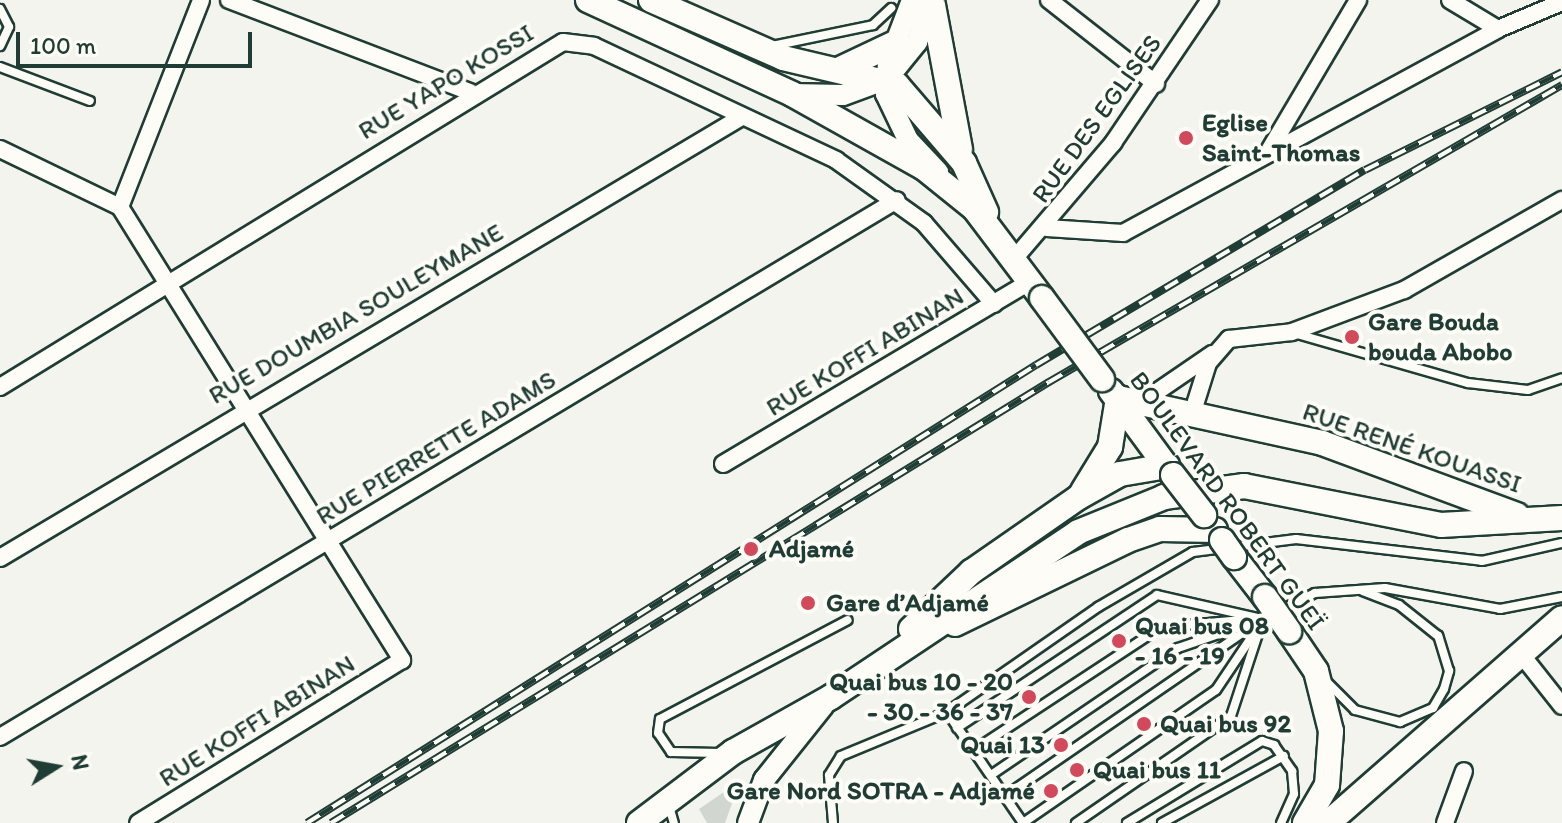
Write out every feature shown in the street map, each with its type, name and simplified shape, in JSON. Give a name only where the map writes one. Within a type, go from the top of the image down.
[{"type":"main road","name":"BOULEVARD ROBERT GUEÏ","points":[[588,0],[792,94],[948,184],[997,236],[1219,536],[1264,608],[1289,631],[1316,671],[1331,757],[1319,805],[1305,823]]},
{"type":"main road","points":[[651,0],[764,50],[827,69],[887,79]]},
{"type":"main road","points":[[928,1],[964,163]]},
{"type":"main road","points":[[827,69],[851,67],[895,43]]},
{"type":"main road","name":"BOULEVARD ROBERT GUEÏ","points":[[887,79],[924,111],[964,163],[997,236]]},
{"type":"main road","points":[[1079,497],[1110,447],[1110,389]]},
{"type":"main road","name":"RUE RENÉ KOUASSI","points":[[1110,389],[1142,402],[1193,411],[1322,443],[1492,509],[1554,520]]},
{"type":"main road","points":[[639,823],[671,812],[733,752],[831,697],[893,650],[971,572],[1079,497],[1120,474],[1170,470]]},
{"type":"main road","points":[[893,650],[1078,532],[1164,497],[1213,488],[1288,492],[1441,525],[1554,520]]},
{"type":"main road","points":[[915,638],[1003,605],[1128,540],[1160,529],[1219,536]]},
{"type":"main road","points":[[1328,823],[1562,618]]},
{"type":"street","points":[[120,207],[201,0]]},
{"type":"street","points":[[229,0],[470,92]]},
{"type":"street","points":[[1049,0],[1156,84]]},
{"type":"street","name":"RUE DES EGLISES","points":[[1014,259],[1047,228],[1156,84],[1210,0]]},
{"type":"street","points":[[1269,151],[1358,0]]},
{"type":"street","points":[[1450,0],[1498,29]]},
{"type":"street","points":[[928,1],[895,43],[887,79],[893,116],[948,184]]},
{"type":"street","points":[[887,79],[917,42],[928,1]]},
{"type":"street","points":[[1047,228],[1123,233],[1498,29],[1562,2]]},
{"type":"street","name":"RUE YAPO KOSSI","points":[[0,387],[167,286],[470,92],[549,46],[577,42],[740,118],[799,138],[897,200],[994,304]]},
{"type":"street","name":"BOULEVARD ROBERT GUEÏ","points":[[792,94],[843,95],[887,79]]},
{"type":"street","name":"RUE DOUMBIA SOULEYMANE","points":[[0,558],[242,408],[740,118]]},
{"type":"street","points":[[0,149],[120,207],[327,541]]},
{"type":"street","name":"RUE PIERRETTE ADAMS","points":[[0,737],[897,200]]},
{"type":"street","points":[[1142,402],[1216,351],[1248,334],[1292,332],[1404,290],[1562,200]]},
{"type":"street","name":"RUE KOFFI ABINAN","points":[[723,464],[994,304],[1036,289]]},
{"type":"street","points":[[1193,411],[1216,351]]},
{"type":"street","name":"RUE KOFFI ABINAN","points":[[138,823],[402,660],[327,541]]},
{"type":"street","points":[[1521,654],[1562,706]]},
{"type":"street","points":[[748,823],[783,750],[831,697]]},
{"type":"street","points":[[1445,823],[1464,771]]},
{"type":"lane","points":[[764,50],[791,37],[873,25],[891,8]]},
{"type":"lane","points":[[0,9],[9,27],[0,46]]},
{"type":"lane","points":[[0,67],[90,101]]},
{"type":"lane","points":[[1292,332],[1468,383],[1528,390],[1562,378]]},
{"type":"lane","points":[[833,823],[829,775],[841,756],[947,712],[1120,593],[1214,546],[1296,539],[1449,561],[1562,543]]},
{"type":"lane","points":[[1316,671],[1355,710],[1388,721],[1424,713],[1444,689],[1449,671],[1438,636],[1399,605],[1343,586]]},
{"type":"lane","points":[[974,750],[1161,627],[1264,608],[1343,586],[1500,609],[1562,597]]},
{"type":"lane","points":[[957,728],[1157,595],[1264,608]]},
{"type":"lane","points":[[991,775],[1184,645],[1264,608]]},
{"type":"lane","points":[[1005,796],[1264,608]]},
{"type":"lane","points":[[947,712],[1023,823],[1216,690],[1264,608]]},
{"type":"lane","points":[[1076,823],[1231,716],[1264,608]]},
{"type":"lane","points":[[733,752],[671,752],[658,733],[660,719],[848,620]]},
{"type":"lane","points":[[1127,823],[1251,744],[1274,745],[1284,756],[1294,794],[1281,823]]},
{"type":"lane","points":[[1162,823],[1284,756]]},
{"type":"shaded area","points":[[740,781],[725,823],[707,823],[699,809]]},
{"type":"railway","points":[[307,823],[1036,365],[1365,170],[1562,72]]},
{"type":"railway","points":[[331,823],[1049,382],[1562,85]]},
{"type":"place","name":"Eglise Saint-Thomas","points":[[1186,138]]},
{"type":"place","name":"Gare Bouda bouda Abobo","points":[[1352,337]]},
{"type":"place","name":"Adjamé","points":[[751,549]]},
{"type":"place","name":"Gare d’Adjamé","points":[[808,603]]},
{"type":"place","name":"Quai bus 08 - 16 - 19","points":[[1119,641]]},
{"type":"place","name":"Quai bus 10 - 20 - 30 - 36 - 37","points":[[1029,697]]},
{"type":"place","name":"Quai bus 92","points":[[1144,724]]},
{"type":"place","name":"Quai 13","points":[[1061,745]]},
{"type":"place","name":"Quai bus 11","points":[[1077,770]]},
{"type":"place","name":"Gare Nord SOTRA - Adjamé","points":[[1051,791]]}]
